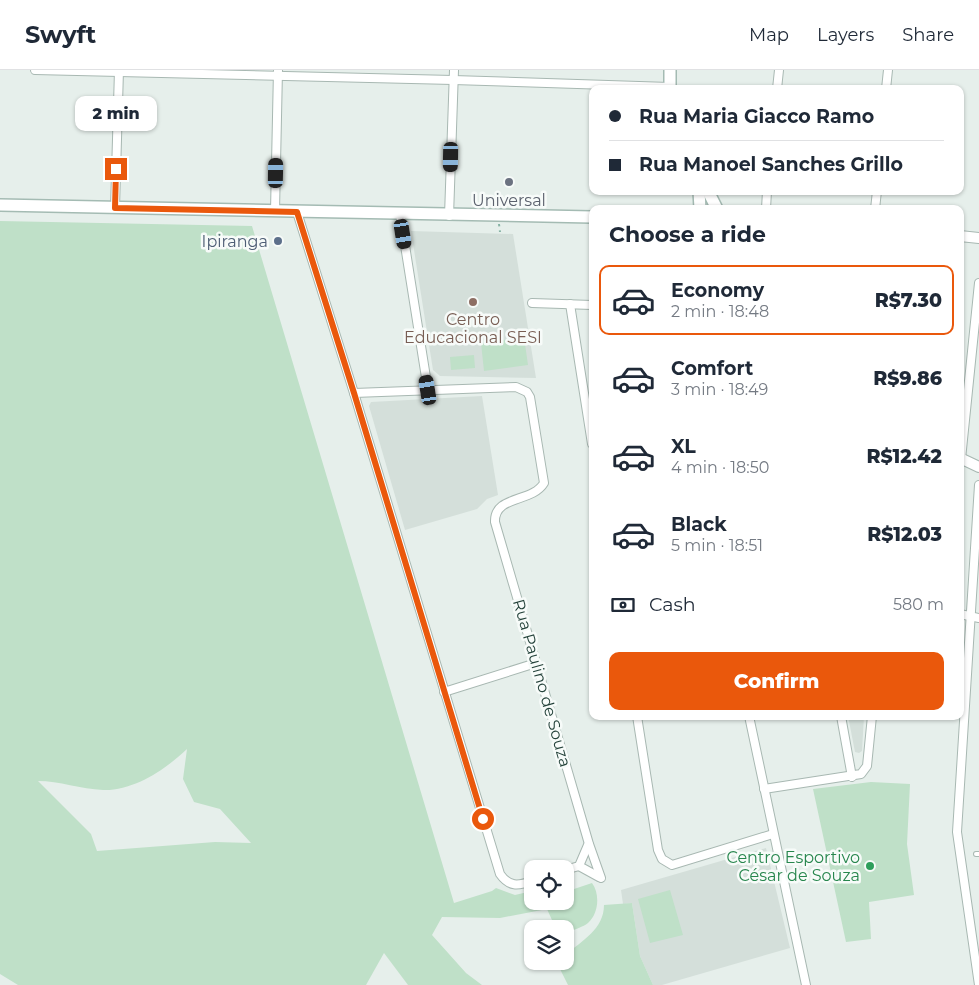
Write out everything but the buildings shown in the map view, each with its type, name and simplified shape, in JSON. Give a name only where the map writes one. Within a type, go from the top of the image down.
[{"type":"main road","points":[[670,70],[670,85]]},
{"type":"main road","points":[[0,205],[449,216],[589,217]]},
{"type":"street","points":[[35,70],[278,73],[589,85]]},
{"type":"street","points":[[449,216],[454,70]]},
{"type":"street","points":[[778,85],[779,70]]},
{"type":"street","points":[[886,85],[888,70]]},
{"type":"street","points":[[115,208],[118,71]]},
{"type":"street","points":[[275,212],[278,73]]},
{"type":"street","points":[[297,212],[500,874],[505,881],[511,884],[520,886],[524,884]]},
{"type":"street","points":[[354,393],[428,390],[400,214]]},
{"type":"street","points":[[964,236],[979,238]]},
{"type":"street","points":[[964,430],[979,283]]},
{"type":"street","points":[[532,303],[589,305]]},
{"type":"street","points":[[570,304],[589,425]]},
{"type":"street","name":"Rua Paulino de Souza","points":[[428,390],[516,387],[527,392],[530,397],[544,483],[536,493],[501,506],[496,512],[495,522],[589,844],[601,878],[580,866]]},
{"type":"street","points":[[964,460],[979,467]]},
{"type":"street","points":[[979,485],[957,846],[979,985]]},
{"type":"street","points":[[964,615],[979,618]]},
{"type":"street","points":[[444,692],[536,662]]},
{"type":"street","points":[[638,720],[658,850],[666,862],[672,865],[773,834]]},
{"type":"street","points":[[750,720],[806,985]]},
{"type":"street","points":[[842,720],[852,777]]},
{"type":"street","points":[[764,789],[852,777],[861,774],[866,766],[872,720]]},
{"type":"street","points":[[574,868],[580,866],[589,844]]},
{"type":"shaded area","name":"Centro Educacional SESI","points":[[411,231],[513,234],[536,378],[440,376],[433,370]]},
{"type":"shaded area","points":[[482,396],[498,495],[487,499],[477,509],[405,530],[369,406],[371,402]]},
{"type":"shaded area","points":[[849,720],[864,720],[862,751],[859,753],[855,752]]},
{"type":"shaded area","points":[[766,848],[790,948],[662,985],[653,985],[640,956],[632,903],[623,904],[621,890]]},
{"type":"green space","points":[[0,221],[252,226],[454,903],[496,888],[515,895],[524,893],[524,910],[542,910],[500,918],[442,917],[432,935],[466,973],[482,985],[408,985],[384,953],[366,985],[18,985],[0,974]],"holes":[[[187,749],[183,779],[194,802],[220,809],[251,843],[215,842],[97,851],[91,834],[38,781],[103,790],[126,787],[138,783],[159,771]]]},
{"type":"green space","points":[[524,337],[528,365],[484,371],[481,343]]},
{"type":"green space","points":[[474,355],[475,368],[451,370],[450,357]]},
{"type":"green space","name":"Centro Esportivo César de Souza","points":[[871,782],[910,784],[907,844],[914,895],[869,902],[871,939],[846,942],[813,789]]},
{"type":"green space","points":[[592,883],[595,887],[597,903],[592,919],[588,923],[574,930],[574,920],[552,920],[547,910],[574,910],[574,889]]},
{"type":"green space","points":[[670,890],[683,935],[650,943],[638,899]]},
{"type":"green space","points":[[632,903],[640,956],[653,985],[568,985],[560,970],[574,970],[574,948],[596,928],[603,913],[604,905]]},
{"type":"place","name":"Universal","points":[[509,182]]},
{"type":"place","name":"Ipiranga","points":[[278,241]]},
{"type":"place","name":"Centro Educacional SESI","points":[[473,302]]},
{"type":"place","name":"Centro Esportivo César de Souza","points":[[870,866]]},
{"type":"route","points":[[116,169],[115,208],[297,212],[483,819]]}]
